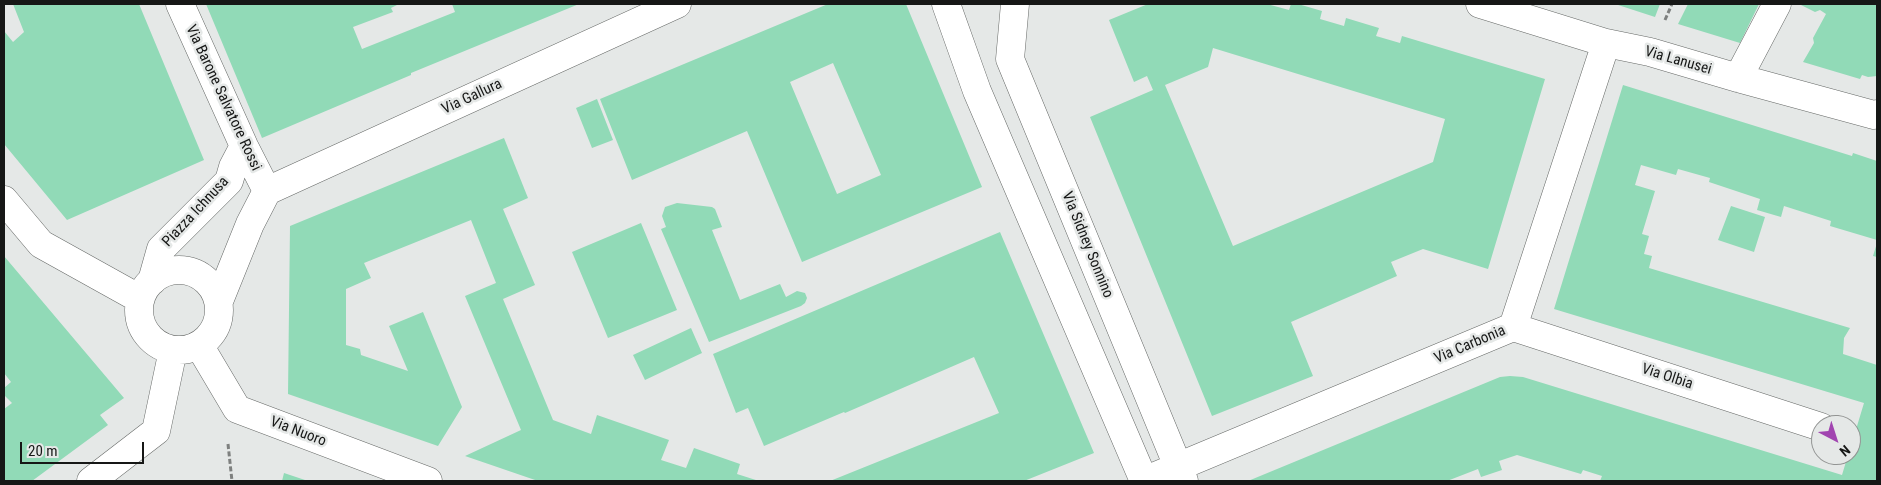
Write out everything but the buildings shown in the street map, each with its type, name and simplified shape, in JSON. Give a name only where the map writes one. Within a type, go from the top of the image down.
[{"type":"street","name":"Via Barone Salvatore Rossi","points":[[180,4],[244,146],[267,191]]},
{"type":"street","name":"Via Gallura","points":[[267,191],[677,4]]},
{"type":"street","points":[[946,4],[977,91],[1144,481]]},
{"type":"street","name":"Via Sidney Sonnino","points":[[1015,4],[1010,59],[1182,475]]},
{"type":"street","name":"Via Lanusei","points":[[1480,4],[1606,43],[1650,52],[1738,78],[1874,115],[1877,114]]},
{"type":"street","points":[[1738,78],[1777,4]]},
{"type":"street","name":"Via Carbonia","points":[[1144,481],[1182,475],[1513,327],[1606,43]]},
{"type":"street","name":"Piazza Ichnusa","points":[[186,348],[156,344],[146,334],[140,321],[139,308],[161,248],[229,181],[244,146]]},
{"type":"street","points":[[91,481],[156,431],[186,348],[210,336],[217,326],[220,312],[219,301],[250,224],[267,191]]},
{"type":"street","points":[[4,200],[41,244],[146,290]]},
{"type":"street","name":"Piazza Ichnusa","points":[[146,290],[167,272],[183,270],[194,272],[210,284],[219,301]]},
{"type":"street","name":"Via Olbia","points":[[1513,327],[1811,424]]},
{"type":"street","name":"Via Nuoro","points":[[186,348],[237,409],[428,481]]},
{"type":"path","points":[[228,443],[232,481]]}]
